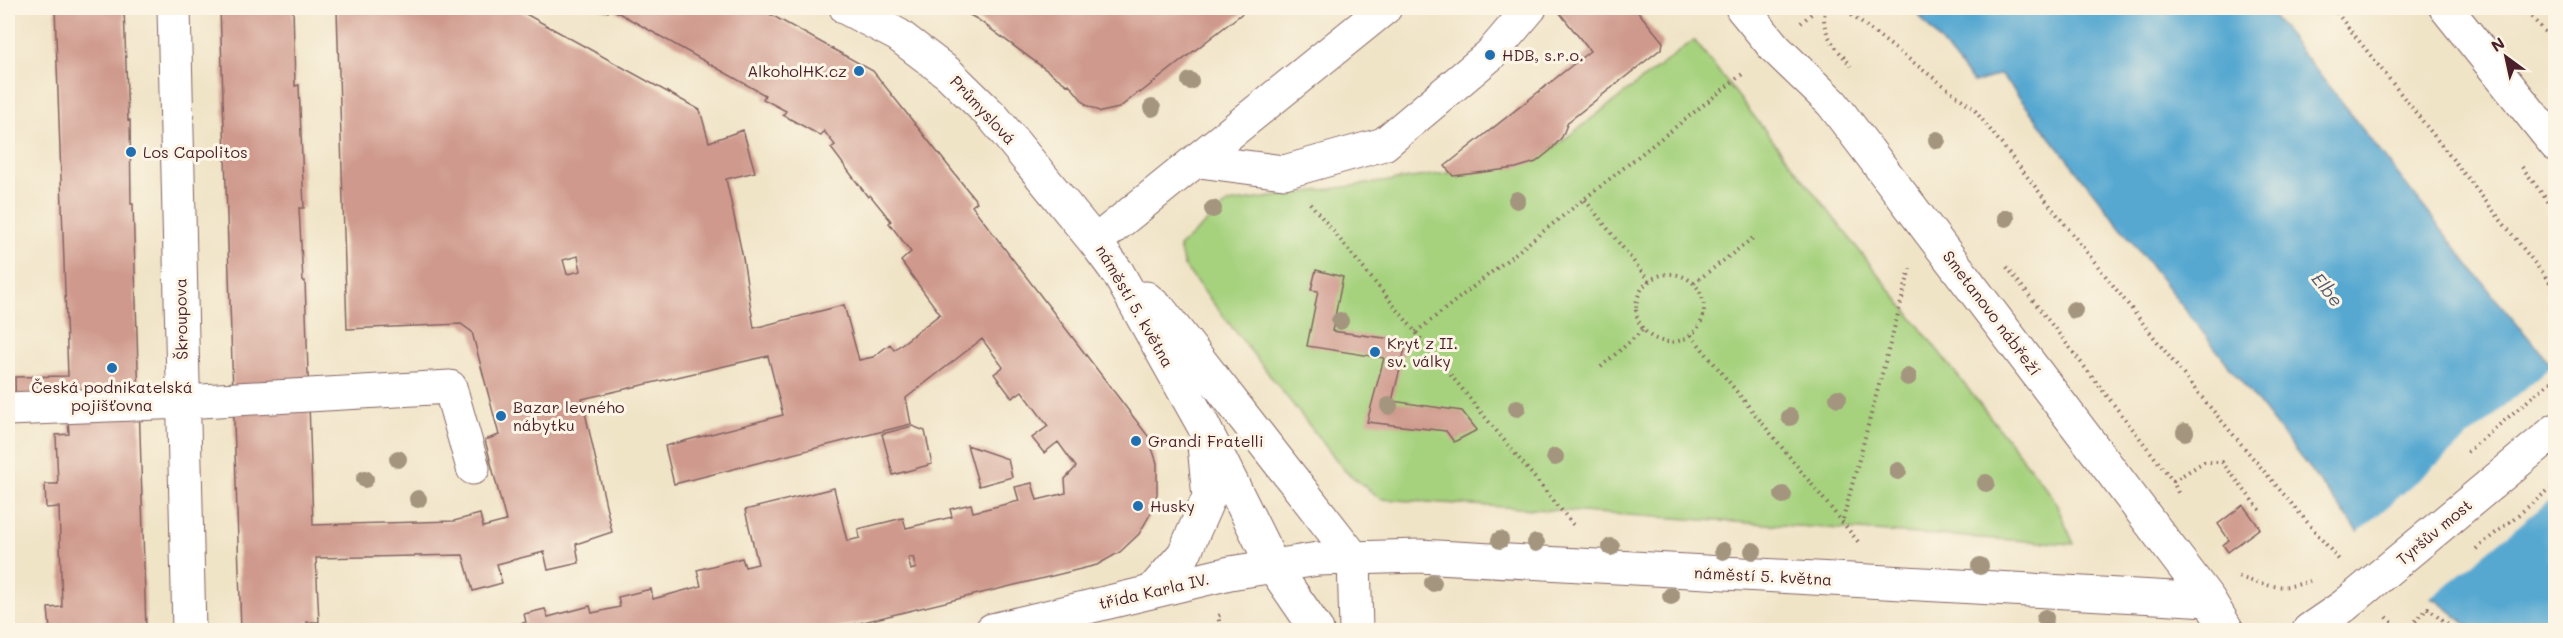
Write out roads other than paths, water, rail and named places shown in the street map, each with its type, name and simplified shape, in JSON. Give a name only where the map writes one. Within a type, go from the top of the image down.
[{"type":"street","name":"Škroupova","points":[[174,8],[189,630]]},
{"type":"street","name":"Průmyslová","points":[[846,8],[898,35],[948,73],[994,118],[1095,242]]},
{"type":"street","name":"náměstí 5. května","points":[[1317,630],[1273,566],[1203,425],[1118,273],[1095,242],[1385,8]]},
{"type":"street","points":[[1199,160],[1284,172],[1384,144],[1490,55],[1530,8]]},
{"type":"street","name":"Smetanovo nábřeží","points":[[1742,8],[1775,48],[1832,103],[2209,600],[2227,630]]},
{"type":"street","points":[[2446,8],[2556,145]]},
{"type":"street","name":"náměstí 5. května","points":[[1118,273],[1161,311],[1354,558]]},
{"type":"street","points":[[8,409],[450,387],[473,468]]},
{"type":"street","points":[[1153,590],[1184,554],[1209,497],[1203,425]]},
{"type":"street","name":"Tyršův most","points":[[2310,630],[2344,606],[2556,430]]},
{"type":"street","name":"náměstí 5. května","points":[[1317,559],[1419,556],[2209,600]]},
{"type":"street","points":[[1354,558],[1356,630]]},
{"type":"street","name":"třída Karla IV.","points":[[992,630],[1153,590],[1317,559]]},
{"type":"water","name":"Elbe","points":[[1913,8],[2267,8],[2496,299],[2555,369],[2555,630],[2474,630],[2437,601],[2398,582],[2001,74],[1974,83]]},
{"type":"place","name":"HDB, s.r.o.","points":[[1490,55]]},
{"type":"place","name":"AlkoholHK.cz","points":[[859,71]]},
{"type":"place","name":"Los Capolitos","points":[[131,152]]},
{"type":"place","name":"Kryt z II. sv. války","points":[[1375,352]]},
{"type":"place","name":"Česká podnikatelská pojišťovna","points":[[112,368]]},
{"type":"place","name":"Bazar levného nábytku","points":[[501,416]]},
{"type":"place","name":"Grandi Fratelli","points":[[1136,441]]},
{"type":"place","name":"Husky","points":[[1138,506]]}]
